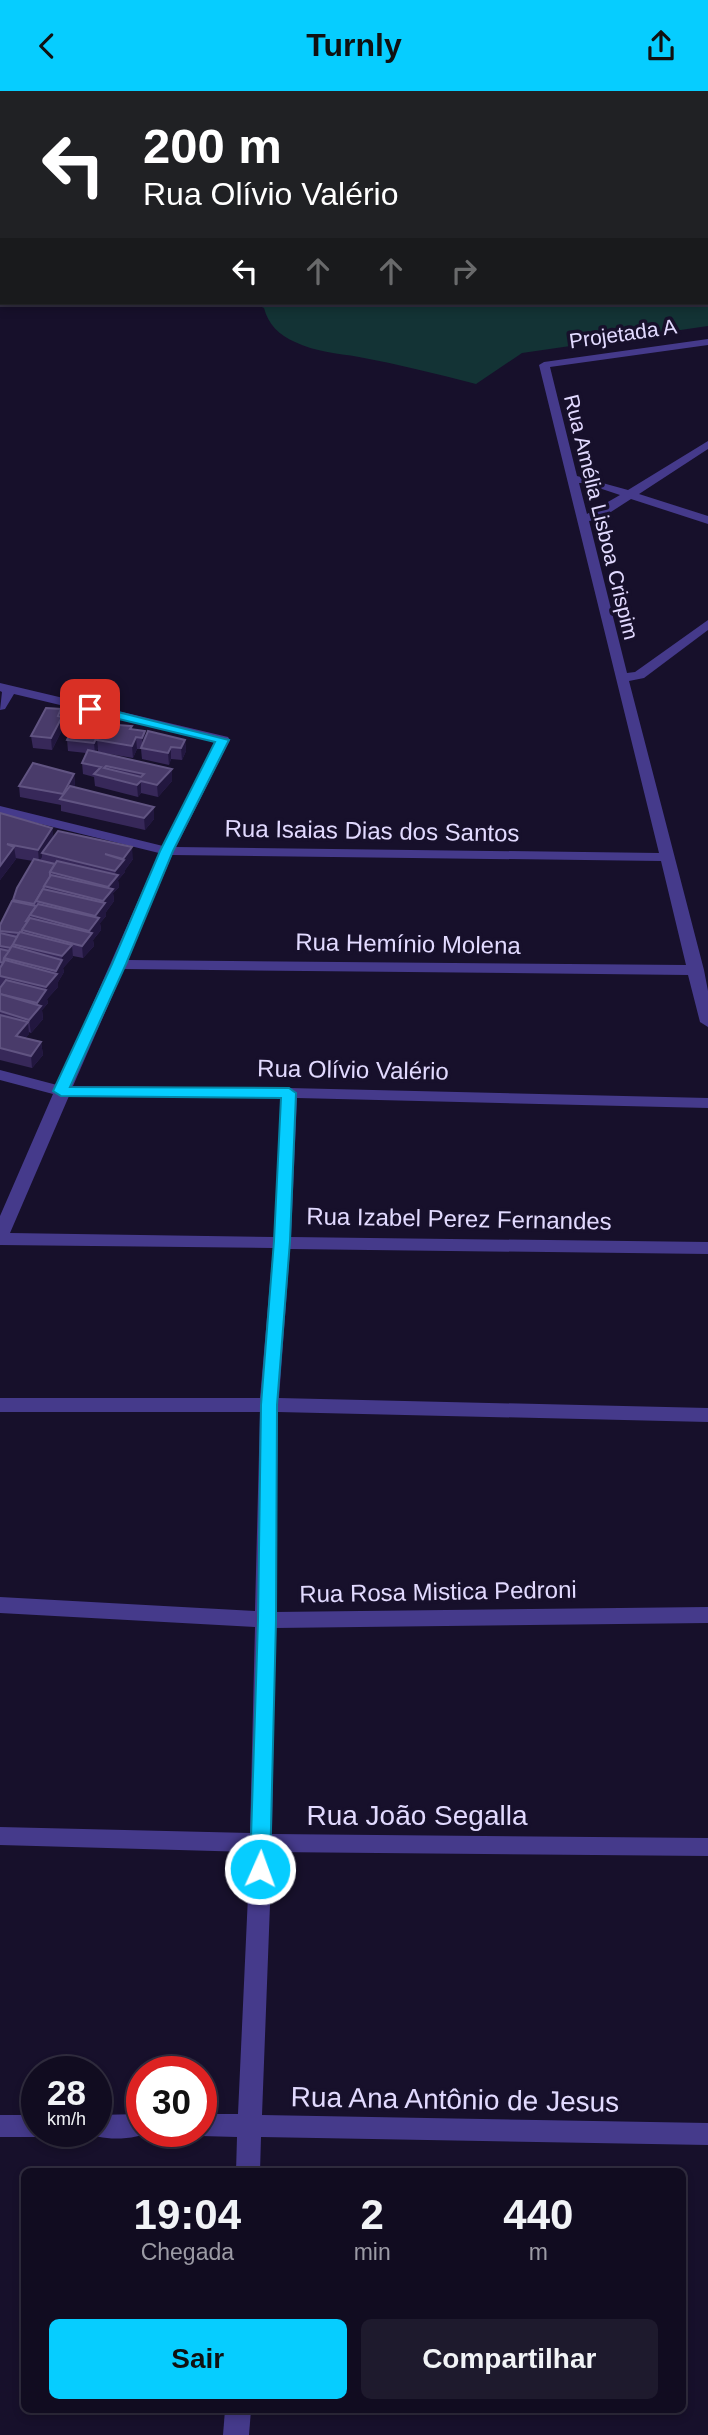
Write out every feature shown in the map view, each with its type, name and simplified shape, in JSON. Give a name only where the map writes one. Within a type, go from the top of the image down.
[{"type":"street","name":"Projetada A","points":[[544,365],[708,342]]},
{"type":"street","name":"Rua Amélia Lisboa Crispim","points":[[544,365],[708,1021]]},
{"type":"street","points":[[582,518],[596,516],[708,444]]},
{"type":"street","points":[[572,479],[585,480],[708,520]]},
{"type":"street","points":[[621,678],[639,675],[708,624]]},
{"type":"street","points":[[0,706],[5,689],[223,740],[167,851],[0,1237]]},
{"type":"street","name":"Rua Isaias Dias dos Santos","points":[[0,810],[167,851],[665,857]]},
{"type":"street","name":"Rua Hemínio Molena","points":[[119,964],[696,970]]},
{"type":"street","name":"Rua Olívio Valério","points":[[0,1075],[61,1091],[289,1093],[708,1103]]},
{"type":"street","points":[[248,2168],[261,1843],[269,1405],[282,1241],[289,1093]]},
{"type":"street","name":"Rua Izabel Perez Fernandes","points":[[0,1237],[708,1248]]},
{"type":"street","points":[[0,1405],[269,1405],[708,1415]]},
{"type":"street","name":"Rua Rosa Mistica Pedroni","points":[[0,1605],[267,1620],[708,1615]]},
{"type":"street","name":"Rua João Segalla","points":[[0,1836],[261,1843],[708,1847]]},
{"type":"street","name":"Rua Ana Antônio de Jesus","points":[[217,2125],[708,2134]]},
{"type":"street","points":[[0,2126],[21,2126]]},
{"type":"street","points":[[236,2435],[237,2413]]},
{"type":"green space","points":[[257,305],[708,305],[708,326],[522,353],[476,384],[403,366],[310,348],[279,332],[271,324],[264,308]]},
{"type":"building","points":[[46,708],[61,709],[58,716],[62,717],[51,738],[31,736]]},
{"type":"building","points":[[94,718],[106,719],[101,728],[94,727],[92,731],[99,732],[94,743],[67,740],[75,723],[90,725]]},
{"type":"building","points":[[105,724],[132,726],[130,729],[145,731],[142,738],[136,737],[132,746],[97,740]]},
{"type":"building","points":[[148,731],[185,740],[181,748],[171,747],[168,753],[141,748]]},
{"type":"building","points":[[88,750],[172,769],[157,785],[141,781],[137,785],[94,774],[101,767],[82,763]],"holes":[[[106,766],[144,774],[141,777],[104,768]]]},
{"type":"building","points":[[33,763],[74,774],[63,794],[19,786]]},
{"type":"building","points":[[70,786],[154,807],[144,818],[60,799]]},
{"type":"building","points":[[0,813],[52,828],[38,850],[7,844],[14,847],[0,866]]},
{"type":"building","points":[[58,831],[132,847],[123,859],[105,854],[124,860],[115,871],[42,853]]},
{"type":"building","points":[[34,859],[55,864],[50,877],[34,904],[13,900],[17,888]]},
{"type":"building","points":[[57,861],[118,875],[108,887],[50,872]]},
{"type":"building","points":[[51,875],[113,889],[103,901],[44,886]]},
{"type":"building","points":[[43,889],[105,903],[95,916],[36,901]]},
{"type":"building","points":[[12,901],[36,906],[19,933],[0,931],[0,925]]},
{"type":"building","points":[[38,904],[99,918],[89,931],[30,915]]},
{"type":"building","points":[[30,918],[92,933],[82,946],[22,930]]},
{"type":"building","points":[[20,932],[72,945],[62,956],[12,944]]},
{"type":"building","points":[[0,933],[17,937],[11,948],[0,946]]},
{"type":"building","points":[[12,946],[62,960],[56,971],[4,958]]},
{"type":"building","points":[[0,949],[9,951],[3,963],[0,962]]},
{"type":"building","points":[[5,960],[57,974],[46,987],[0,976],[0,968]]},
{"type":"building","points":[[6,980],[46,990],[37,1003],[0,994],[0,988]]},
{"type":"building","points":[[0,994],[41,1006],[29,1020],[0,1011]]},
{"type":"building","points":[[0,1015],[28,1022],[16,1036],[41,1042],[31,1056],[0,1048]]},
{"type":"route","points":[[90,709],[223,740],[167,851],[61,1091],[289,1093],[282,1241],[269,1405],[267,1620],[260,1869]]}]
